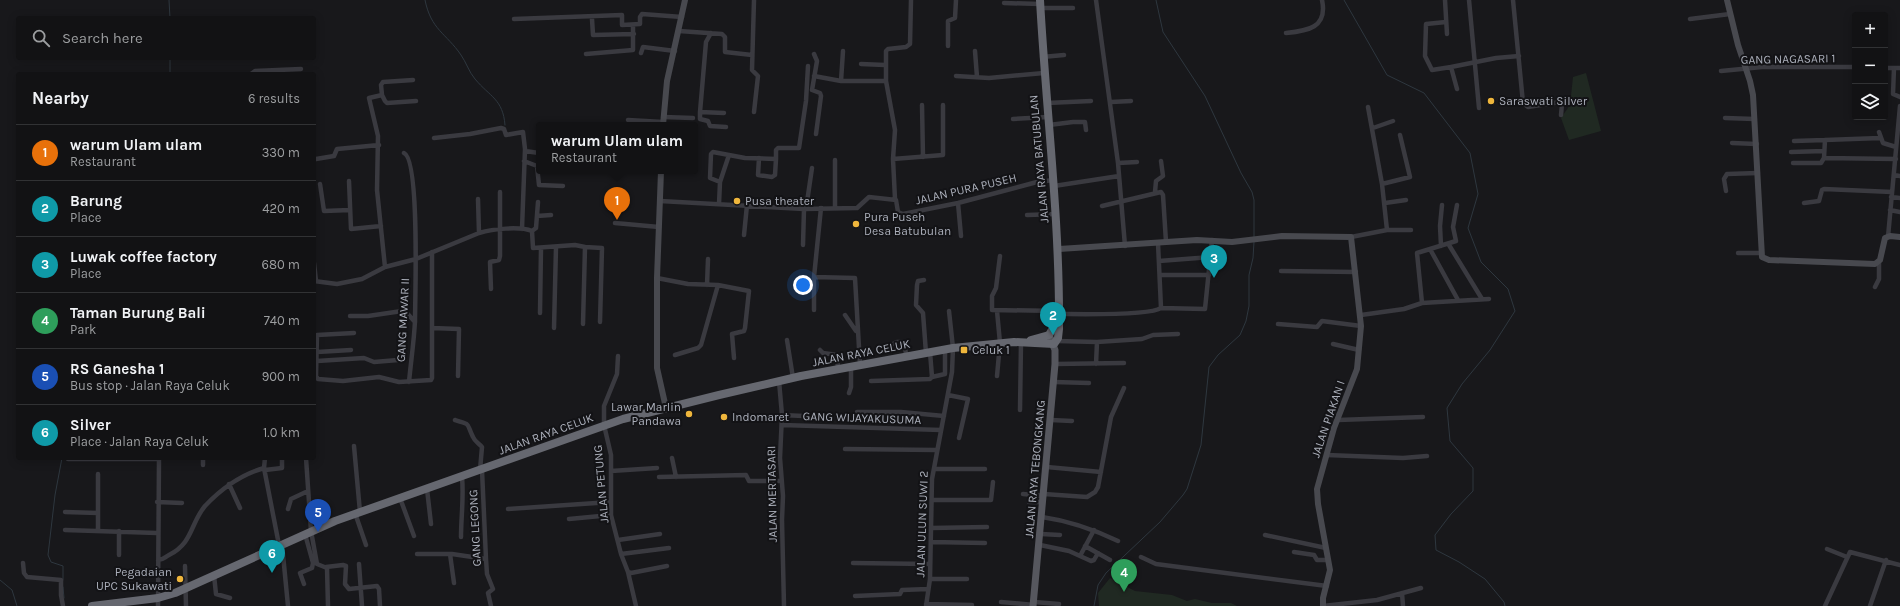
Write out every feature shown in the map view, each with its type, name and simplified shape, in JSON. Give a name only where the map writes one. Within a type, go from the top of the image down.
[{"type":"highway","name":"JALAN RAYA BATUBULAN","points":[[1040,4],[1042,57],[1049,121],[1058,249],[1059,314],[1055,343]]},
{"type":"highway","name":"JALAN RAYA BATUBULAN","points":[[1050,335],[1059,314]]},
{"type":"highway","name":"JALAN RAYA CELUK","points":[[1023,342],[1050,335]]},
{"type":"highway","name":"JALAN RAYA CELUK","points":[[92,606],[158,602],[214,574],[280,544],[358,513],[604,425],[666,408],[793,378],[928,352],[1000,343],[1055,343]]},
{"type":"main road","name":"JALAN RAYA TEBONGKANG","points":[[1034,604],[1054,382],[1055,343],[1050,335]]},
{"type":"street","points":[[663,121],[667,81],[685,0]]},
{"type":"street","points":[[754,0],[752,71],[757,73],[758,76],[754,112]]},
{"type":"street","points":[[660,201],[805,209],[856,208],[870,198],[894,199],[893,159],[895,130],[886,81],[885,65],[887,49],[906,47],[910,44],[911,0]]},
{"type":"street","points":[[948,46],[948,21],[955,18],[956,0]]},
{"type":"street","points":[[1096,0],[1111,102],[1122,201],[1125,246]]},
{"type":"street","points":[[1286,33],[1301,32],[1316,26],[1323,13],[1322,0]]},
{"type":"street","points":[[1445,0],[1447,34]]},
{"type":"street","points":[[1469,0],[1479,108]]},
{"type":"street","points":[[1513,0],[1524,104],[1528,106],[1560,102],[1562,104],[1561,115]]},
{"type":"street","points":[[1727,0],[1738,45],[1752,89],[1757,144],[1762,258],[1769,260],[1871,264],[1879,262]]},
{"type":"street","points":[[1004,3],[1040,4],[1073,8]]},
{"type":"street","points":[[514,19],[622,15],[622,25],[634,26],[640,24],[640,16],[642,14],[682,17]]},
{"type":"street","points":[[1690,19],[1730,14]]},
{"type":"street","points":[[592,19],[592,35],[634,34]]},
{"type":"street","points":[[1446,22],[1426,25],[1425,56],[1432,70],[1475,61],[1519,56]]},
{"type":"street","points":[[586,54],[633,50],[634,26]]},
{"type":"street","points":[[679,31],[724,35],[725,52],[752,55]]},
{"type":"street","points":[[711,33],[706,42],[700,119],[708,120],[709,126],[726,128]]},
{"type":"street","points":[[641,53],[643,47],[674,51]]},
{"type":"street","points":[[841,81],[843,51]]},
{"type":"street","points":[[975,51],[977,77]]},
{"type":"street","points":[[814,54],[817,62],[812,91],[820,93],[821,96],[816,134]]},
{"type":"street","points":[[1042,57],[1064,55]]},
{"type":"street","points":[[861,64],[885,65]]},
{"type":"street","points":[[759,158],[758,175],[772,177],[776,172],[777,149],[796,149],[800,145],[806,101],[808,66]]},
{"type":"street","points":[[1451,67],[1457,89]]},
{"type":"street","name":"GANG NAGASARI 1","points":[[1721,71],[1746,69],[1852,68]]},
{"type":"street","points":[[1888,68],[1900,68]]},
{"type":"street","points":[[1894,68],[1893,94],[1900,97]]},
{"type":"street","points":[[264,72],[301,69]]},
{"type":"street","points":[[956,76],[977,77],[1044,73]]},
{"type":"street","points":[[814,76],[841,81],[886,81]]},
{"type":"street","points":[[413,80],[383,82],[381,85],[382,95],[385,102],[416,101]]},
{"type":"street","points":[[382,95],[371,96],[369,99],[377,124],[379,145],[376,183],[385,267]]},
{"type":"street","points":[[1047,103],[1091,101]]},
{"type":"street","points":[[1111,102],[1131,101]]},
{"type":"street","points":[[922,104],[924,157]]},
{"type":"street","points":[[893,159],[944,154],[943,105]]},
{"type":"street","points":[[1875,287],[1878,278],[1879,262],[1885,239],[1888,237],[1900,106]]},
{"type":"street","points":[[1368,107],[1373,128],[1388,230]]},
{"type":"street","points":[[700,112],[724,113]]},
{"type":"street","points":[[628,120],[663,121],[692,118]]},
{"type":"street","points":[[1725,118],[1755,119]]},
{"type":"street","points":[[1013,119],[1085,122],[1086,130]]},
{"type":"street","points":[[1373,128],[1393,121]]},
{"type":"street","points":[[434,138],[470,134],[502,128],[506,135],[522,132],[525,151],[522,229]]},
{"type":"street","points":[[1879,132],[1880,138],[1884,143],[1897,145]]},
{"type":"street","points":[[1382,184],[1410,177],[1400,135]]},
{"type":"street","points":[[1794,141],[1880,138]]},
{"type":"street","points":[[1793,163],[1822,163],[1824,158],[1825,140]]},
{"type":"street","points":[[1732,143],[1757,144]]},
{"type":"street","points":[[316,159],[334,156],[337,149],[379,145]]},
{"type":"street","points":[[525,151],[536,153]]},
{"type":"street","points":[[1791,152],[1824,151]]},
{"type":"street","points":[[720,182],[710,178],[711,154],[714,152],[729,155],[776,159]]},
{"type":"street","name":"GANG MAWAR II","points":[[404,153],[408,155],[410,159],[414,184],[416,259],[414,322],[409,382]]},
{"type":"street","points":[[719,204],[720,182],[729,155]]},
{"type":"street","points":[[1824,158],[1896,159]]},
{"type":"street","points":[[835,160],[835,208]]},
{"type":"street","points":[[524,161],[536,167]]},
{"type":"street","points":[[1155,192],[1156,181],[1163,176],[1162,161]]},
{"type":"street","points":[[1118,163],[1137,162]]},
{"type":"street","points":[[803,245],[805,209],[812,168]]},
{"type":"street","points":[[1726,191],[1724,179],[1727,174],[1758,173]]},
{"type":"street","points":[[538,174],[539,185],[563,186]]},
{"type":"street","points":[[661,174],[657,278],[657,368],[666,408]]},
{"type":"street","points":[[1894,175],[1900,176]]},
{"type":"street","name":"JALAN PURA PUSEH","points":[[894,199],[898,202],[898,212],[901,214],[958,203],[1037,182],[1054,183],[1119,176]]},
{"type":"street","points":[[350,181],[350,210],[352,229],[381,226]]},
{"type":"street","points":[[320,184],[324,211],[350,210]]},
{"type":"street","points":[[1804,203],[1819,201],[1822,190],[1824,189],[1892,194],[1900,198]]},
{"type":"street","points":[[1102,206],[1159,191],[1162,194],[1166,242]]},
{"type":"street","points":[[491,289],[490,262],[499,260],[500,256],[500,192]]},
{"type":"street","points":[[478,199],[479,233]]},
{"type":"street","points":[[1384,204],[1406,200]]},
{"type":"street","points":[[538,202],[536,228],[532,231],[532,247],[541,248],[575,245],[602,248],[600,322]]},
{"type":"street","points":[[958,203],[962,236]]},
{"type":"street","points":[[744,235],[747,205]]},
{"type":"street","points":[[1441,246],[1440,226],[1442,205]]},
{"type":"street","points":[[1422,303],[1416,254],[1449,245],[1457,240],[1453,227],[1457,205]]},
{"type":"street","points":[[814,310],[814,277],[821,208]]},
{"type":"street","points":[[1890,210],[1900,212]]},
{"type":"street","points":[[1026,215],[1056,214]]},
{"type":"street","points":[[537,216],[551,215]]},
{"type":"street","points":[[615,223],[659,227]]},
{"type":"street","points":[[316,281],[337,284],[355,281],[365,278],[385,267],[416,259],[479,233],[499,229],[522,229],[532,231]]},
{"type":"street","points":[[1058,249],[1212,240],[1232,242],[1282,236],[1351,237],[1388,230],[1411,230]]},
{"type":"street","name":"JALAN PIAKAN I","points":[[1323,606],[1323,598],[1330,570],[1317,500],[1317,489],[1338,420],[1357,369],[1361,326],[1361,315],[1351,237]]},
{"type":"street","points":[[1888,237],[1900,237]]},
{"type":"street","points":[[1000,256],[996,288],[992,298],[992,310],[1059,314],[1131,312],[1156,310],[1161,308],[1206,309],[1212,240]]},
{"type":"street","points":[[1158,243],[1161,308]]},
{"type":"street","points":[[1449,245],[1482,299]]},
{"type":"street","points":[[554,328],[556,247]]},
{"type":"street","points":[[583,324],[585,247]]},
{"type":"street","points":[[540,313],[541,248]]},
{"type":"street","points":[[1430,249],[1458,300]]},
{"type":"street","points":[[354,333],[318,334],[316,376],[320,380],[343,381],[379,377],[395,381],[409,382],[432,379],[432,252]]},
{"type":"street","points":[[1738,253],[1762,253]]},
{"type":"street","points":[[1160,261],[1211,257]]},
{"type":"street","points":[[707,285],[708,259]]},
{"type":"street","points":[[1281,271],[1356,272]]},
{"type":"street","points":[[1160,275],[1209,276]]},
{"type":"street","points":[[814,277],[855,278],[856,365]]},
{"type":"street","points":[[657,278],[707,285],[718,285],[749,292],[745,329],[732,334],[734,358]]},
{"type":"street","points":[[924,280],[918,281],[916,285],[916,306],[923,313],[932,377]]},
{"type":"street","points":[[675,355],[698,348],[701,345],[718,285]]},
{"type":"street","points":[[1361,315],[1404,308],[1422,303],[1489,299]]},
{"type":"street","points":[[871,381],[930,379],[932,377],[945,374],[949,349],[949,311]]},
{"type":"street","points":[[997,311],[1000,343],[997,376]]},
{"type":"street","points":[[350,316],[368,316],[406,312],[414,322]]},
{"type":"street","points":[[845,315],[856,331],[856,365],[849,393]]},
{"type":"street","points":[[1278,324],[1317,327],[1322,321],[1361,326]]},
{"type":"street","points":[[432,328],[459,329],[458,376]]},
{"type":"street","points":[[1055,343],[1142,339],[1154,335],[1178,334]]},
{"type":"street","points":[[786,340],[793,378]]},
{"type":"street","points":[[893,344],[897,342],[904,342],[906,354]]},
{"type":"street","points":[[1020,410],[1023,342]]},
{"type":"street","points":[[1096,364],[1097,342]]},
{"type":"street","points":[[1333,344],[1359,350]]},
{"type":"street","name":"JALAN ULUN SUWI 2","points":[[926,605],[930,579],[932,528],[931,489],[936,450],[952,372],[949,349]]},
{"type":"street","points":[[317,352],[351,350]]},
{"type":"street","points":[[820,350],[823,353],[837,355],[838,369]]},
{"type":"street","name":"JALAN PETUNG","points":[[618,356],[617,374],[604,406],[604,425],[611,455],[612,516],[636,606]]},
{"type":"street","points":[[317,361],[364,358],[374,362],[398,360]]},
{"type":"street","points":[[1055,364],[1124,363]]},
{"type":"street","name":"JALAN MERTASARI","points":[[779,381],[782,415],[781,481],[783,496],[782,520],[784,606]]},
{"type":"street","points":[[1054,382],[1088,383]]},
{"type":"street","points":[[1023,494],[1044,497],[1090,496],[1098,487],[1111,417],[1124,388]]},
{"type":"street","points":[[948,395],[968,399],[959,438]]},
{"type":"street","points":[[857,412],[901,412],[944,416]]},
{"type":"street","points":[[782,415],[826,417]]},
{"type":"street","points":[[1338,420],[1423,417]]},
{"type":"street","name":"GANG LEGONG","points":[[455,420],[467,423],[470,427],[473,438],[482,447],[481,470],[486,559],[488,574],[494,588],[488,593],[490,606]]},
{"type":"street","points":[[1051,420],[1072,421]]},
{"type":"street","name":"GANG WIJAYAKUSUMA","points":[[782,425],[941,430]]},
{"type":"street","points":[[354,446],[358,513],[366,545]]},
{"type":"street","points":[[845,449],[936,450]]},
{"type":"street","points":[[1327,455],[1403,458],[1427,456]]},
{"type":"street","points":[[672,458],[676,477]]},
{"type":"street","points":[[158,602],[157,502],[159,460]]},
{"type":"street","points":[[203,460],[203,465]]},
{"type":"street","points":[[265,460],[265,469],[280,544],[288,606]]},
{"type":"street","points":[[158,560],[163,559],[179,550],[185,543],[204,508],[229,484],[246,475],[265,469],[282,468],[282,460]]},
{"type":"street","points":[[304,584],[300,573],[312,568],[313,565],[308,534],[306,460]]},
{"type":"street","points":[[1047,467],[1101,472]]},
{"type":"street","points":[[611,471],[657,468]]},
{"type":"street","points":[[934,469],[985,469]]},
{"type":"street","points":[[98,474],[98,530]]},
{"type":"street","points":[[659,477],[746,476],[749,481],[781,481]]},
{"type":"street","points":[[461,537],[461,511],[464,499],[462,477]]},
{"type":"street","points":[[932,500],[991,500],[993,482]]},
{"type":"street","points":[[229,484],[240,508]]},
{"type":"street","points":[[427,489],[431,524]]},
{"type":"street","points":[[288,509],[291,499],[308,491]]},
{"type":"street","points":[[1029,502],[1044,497]]},
{"type":"street","points":[[400,498],[414,536]]},
{"type":"street","points":[[157,502],[182,503]]},
{"type":"street","points":[[508,509],[611,502]]},
{"type":"street","points":[[65,512],[98,513]]},
{"type":"street","points":[[569,519],[612,516]]},
{"type":"street","points":[[1042,518],[1065,520],[1094,530],[1118,541]]},
{"type":"street","points":[[932,528],[986,527]]},
{"type":"street","points":[[65,530],[158,533]]},
{"type":"street","points":[[1080,556],[1094,530]]},
{"type":"street","points":[[119,531],[119,555]]},
{"type":"street","points":[[308,534],[318,564],[326,567],[345,566],[346,586],[351,589],[377,586],[379,589],[380,606]]},
{"type":"street","points":[[618,540],[660,534]]},
{"type":"street","points":[[1041,534],[1060,535]]},
{"type":"street","points":[[1265,535],[1326,548]]},
{"type":"street","points":[[931,542],[985,543]]},
{"type":"street","points":[[1040,545],[1069,551],[1093,561],[1098,553]]},
{"type":"street","points":[[1085,546],[1110,560]]},
{"type":"street","points":[[621,554],[668,548]]},
{"type":"street","points":[[1827,549],[1847,557]]},
{"type":"street","points":[[1294,552],[1314,555],[1318,560],[1328,560]]},
{"type":"street","points":[[1826,606],[1847,557],[1851,552],[1886,560],[1900,565]]},
{"type":"street","points":[[417,554],[450,554],[486,559]]},
{"type":"street","points":[[450,554],[454,583]]},
{"type":"street","points":[[1141,557],[1156,564],[1327,586]]},
{"type":"street","points":[[1870,606],[1886,560]]},
{"type":"street","points":[[23,563],[24,573],[27,577],[62,580],[61,595],[63,606]]},
{"type":"street","points":[[853,563],[930,564]]},
{"type":"street","points":[[359,564],[362,606]]},
{"type":"street","points":[[185,566],[186,606]]},
{"type":"street","points":[[628,572],[631,573],[667,566]]},
{"type":"street","points":[[326,567],[328,606]]},
{"type":"street","points":[[214,574],[216,594],[230,598]]},
{"type":"street","points":[[930,579],[967,579]]},
{"type":"street","points":[[1323,606],[1377,600],[1421,588]]},
{"type":"street","points":[[855,596],[900,594],[902,590],[928,589]]},
{"type":"street","points":[[1402,593],[1403,606]]},
{"type":"street","points":[[1001,602],[1059,604]]},
{"type":"street","points":[[926,605],[972,605]]},
{"type":"shaded area","points":[[1586,73],[1601,131],[1569,140],[1561,118],[1570,105],[1573,77]]},
{"type":"shaded area","points":[[1110,578],[1135,591],[1172,595],[1187,601],[1195,599],[1212,603],[1231,603],[1237,606],[1099,606],[1098,593]]},
{"type":"waterway","points":[[169,0],[170,16]]},
{"type":"waterway","points":[[425,0],[435,25],[461,55],[475,79],[499,104],[502,109],[505,125]]},
{"type":"waterway","points":[[1156,0],[1163,32],[1205,96],[1241,173],[1252,192],[1254,200],[1254,237]]},
{"type":"waterway","points":[[1344,0],[1387,75],[1424,93],[1470,153],[1478,194],[1468,228],[1481,262],[1508,289],[1515,311],[1490,350],[1462,384],[1447,408],[1450,441],[1473,468],[1473,491],[1451,514],[1435,535],[1436,550],[1459,562],[1485,579],[1504,602],[1505,606]]},
{"type":"waterway","points":[[170,60],[170,72]]},
{"type":"waterway","points":[[1094,606],[1098,585],[1106,573],[1160,522],[1187,489],[1201,445],[1209,367],[1218,355],[1240,335],[1246,321],[1249,306],[1249,275],[1253,258],[1254,242]]},
{"type":"waterway","points":[[62,460],[55,495],[48,555],[51,562],[63,566],[63,580]]},
{"type":"waterway","points":[[0,580],[12,590],[17,606]]},
{"type":"waterway","points":[[63,587],[64,598]]},
{"type":"place","name":"Saraswati Silver","points":[[1491,101]]},
{"type":"place","name":"Pusa theater","points":[[737,201]]},
{"type":"place","name":"warum Ulam ulam","points":[[617,220]]},
{"type":"place","name":"Pura Puseh Desa Batubulan","points":[[856,224]]},
{"type":"place","name":"Luwak coffee factory","points":[[1214,278]]},
{"type":"place","name":"Barung","points":[[1053,335]]},
{"type":"place","name":"Celuk 1","points":[[964,350]]},
{"type":"place","name":"Lawar Marlin Pandawa","points":[[689,414]]},
{"type":"place","name":"Indomaret","points":[[724,417]]},
{"type":"place","name":"RS Ganesha 1","points":[[318,532]]},
{"type":"place","name":"Silver","points":[[272,573]]},
{"type":"place","name":"Pegadaian UPC Sukawati","points":[[180,579]]},
{"type":"place","name":"Taman Burung Bali","points":[[1124,592]]}]
